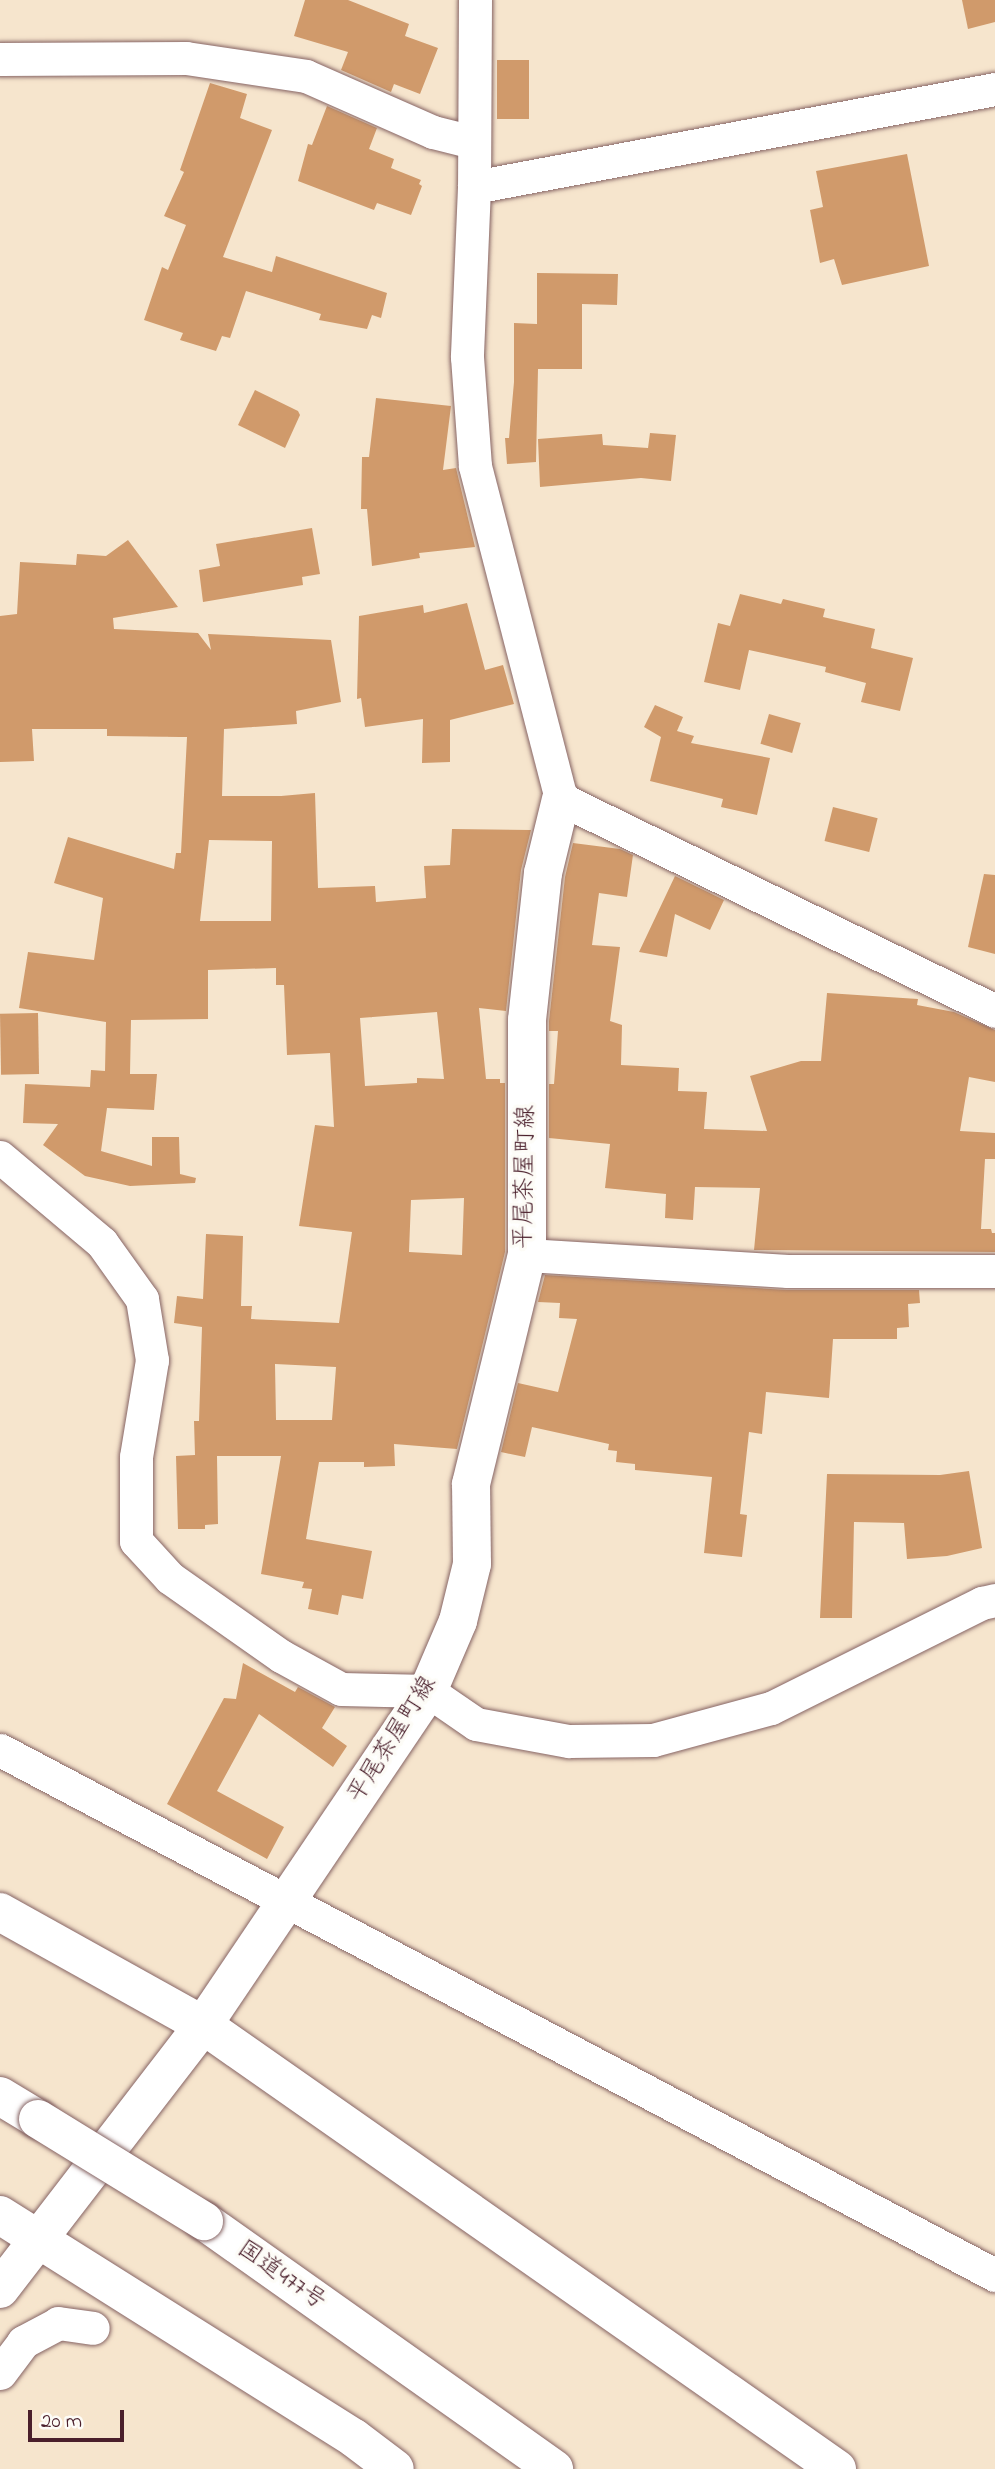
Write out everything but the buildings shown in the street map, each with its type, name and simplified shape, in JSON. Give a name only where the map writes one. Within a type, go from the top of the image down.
[{"type":"main road","name":"平尾茶屋町線","points":[[0,2289],[203,2025],[428,1691],[458,1621],[472,1564],[471,1484],[527,1255],[527,1020],[543,873],[561,799]]},
{"type":"main road","points":[[0,1912],[203,2025],[837,2469]]},
{"type":"main road","name":"国道477号","points":[[0,2096],[204,2221],[554,2469]]},
{"type":"main road","points":[[0,2215],[354,2438],[395,2469]]},
{"type":"street","points":[[475,0],[474,187],[467,357],[475,466],[561,799],[995,1011]]},
{"type":"street","points":[[0,59],[186,58],[306,76],[433,132],[473,142]]},
{"type":"street","points":[[474,187],[995,89]]},
{"type":"street","points":[[0,1157],[102,1243],[142,1300],[152,1360],[136,1457],[136,1541],[170,1578],[281,1656],[341,1689],[428,1691],[476,1724],[569,1741],[653,1740],[771,1708],[982,1603],[995,1600]]},
{"type":"street","points":[[527,1255],[788,1271],[995,1271]]},
{"type":"street","points":[[0,1750],[995,2275]]},
{"type":"street","points":[[0,2373],[23,2342],[58,2323],[93,2328]]}]
